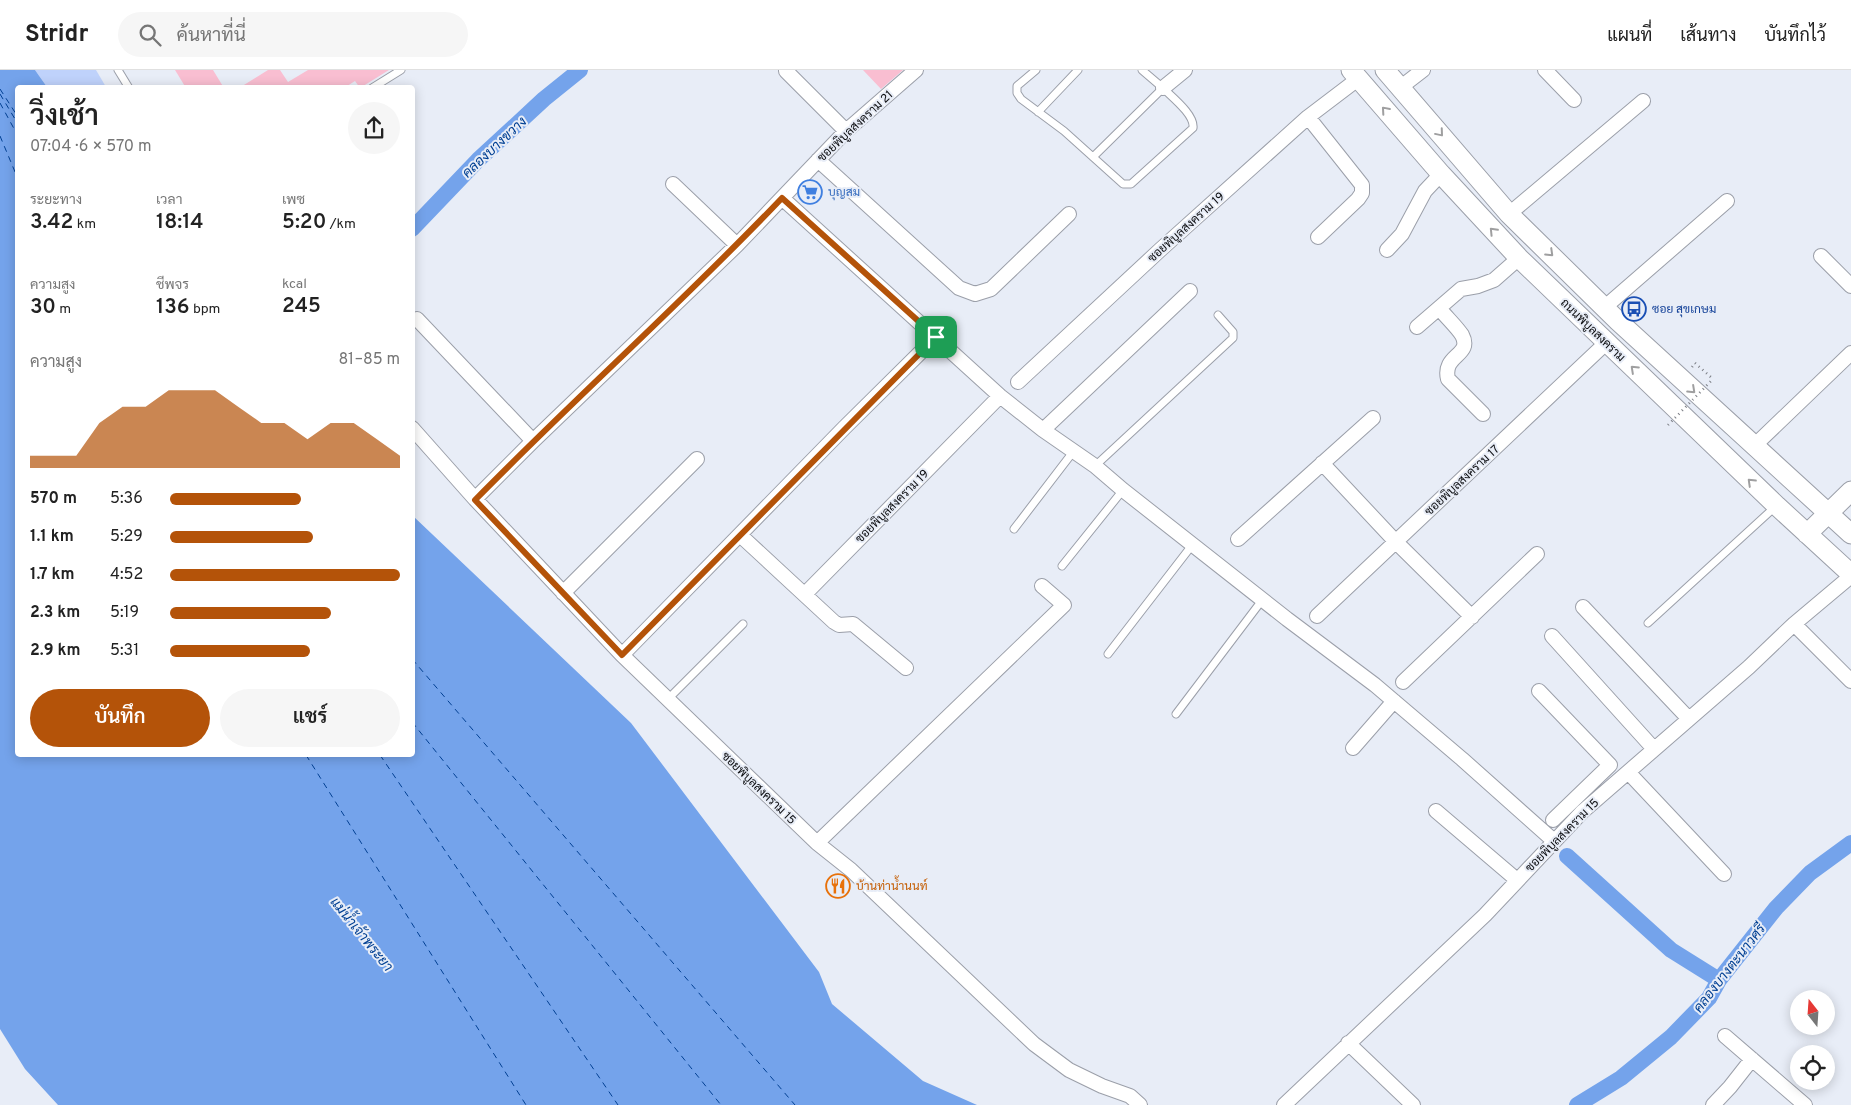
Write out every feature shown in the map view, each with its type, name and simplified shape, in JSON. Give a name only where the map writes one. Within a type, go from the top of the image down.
[{"type":"main road","name":"ถนนพิบูลสงคราม","points":[[1386,70],[1509,214],[1605,307],[1754,446],[1827,513],[1849,529]]},
{"type":"main road","name":"ถนนพิบูลสงคราม","points":[[1354,74],[1441,174],[1519,258],[1606,344],[1851,575]]},
{"type":"main road","points":[[1807,534],[1851,491]]},
{"type":"main road","points":[[1825,551],[1849,529]]},
{"type":"street","name":"ซอยพิบูลสงคราม 21","points":[[475,500],[533,440],[737,245],[846,131],[916,70]]},
{"type":"street","points":[[1163,88],[1186,70]]},
{"type":"street","points":[[1402,87],[1423,70]]},
{"type":"street","points":[[1546,70],[1574,100]]},
{"type":"street","points":[[786,71],[846,131]]},
{"type":"street","name":"ซอยพิบูลสงคราม 19","points":[[1018,382],[1354,74]]},
{"type":"street","points":[[1509,214],[1644,101]]},
{"type":"street","points":[[1308,117],[1362,185],[1362,193],[1358,199],[1318,237]]},
{"type":"street","points":[[818,160],[959,288],[975,294],[991,289],[1070,214]]},
{"type":"street","points":[[1387,250],[1402,234],[1425,191],[1441,174]]},
{"type":"street","points":[[673,184],[737,245]]},
{"type":"street","points":[[782,198],[1000,396],[1042,430],[1095,466],[1123,490],[1394,701],[1554,841]]},
{"type":"street","points":[[1605,307],[1727,201]]},
{"type":"street","points":[[1821,256],[1851,286]]},
{"type":"street","points":[[1417,327],[1461,289],[1478,286],[1494,280],[1519,258]]},
{"type":"street","points":[[1042,430],[1190,291]]},
{"type":"street","points":[[1439,308],[1461,334],[1464,342],[1463,348],[1450,362],[1446,371],[1448,379],[1484,414]]},
{"type":"street","points":[[417,318],[533,440]]},
{"type":"street","points":[[622,655],[936,337]]},
{"type":"street","name":"ซอยพิบูลสงคราม 17","points":[[1317,616],[1606,344]]},
{"type":"street","points":[[1754,446],[1851,354]]},
{"type":"street","name":"ซอยพิบูลสงคราม 19","points":[[805,594],[1000,396]]},
{"type":"street","points":[[1238,539],[1372,418]]},
{"type":"street","name":"ซอยพิบูลสงคราม 15","points":[[415,431],[475,500],[622,655],[816,843],[851,870],[1034,1044],[1069,1070],[1102,1086],[1130,1096],[1140,1105]]},
{"type":"street","points":[[563,594],[698,459]]},
{"type":"street","points":[[1322,463],[1396,542],[1472,617]]},
{"type":"street","points":[[740,535],[834,622],[839,625],[853,624],[906,668]]},
{"type":"street","points":[[1403,682],[1537,554]]},
{"type":"street","name":"ซอยพิบูลสงคราม 15","points":[[1284,1105],[1485,915],[1582,812],[1749,667],[1794,624],[1851,575]]},
{"type":"street","points":[[816,843],[1064,605],[1042,586]]},
{"type":"street","points":[[1583,607],[1689,719]]},
{"type":"street","points":[[1794,624],[1851,681]]},
{"type":"street","points":[[1552,636],[1654,749]]},
{"type":"street","points":[[1540,691],[1610,765],[1553,820]]},
{"type":"street","points":[[1354,748],[1394,701]]},
{"type":"street","points":[[1628,772],[1724,874]]},
{"type":"street","points":[[1572,801],[1582,812]]},
{"type":"street","points":[[1436,811],[1516,880]]},
{"type":"street","points":[[1725,1036],[1805,1105]]},
{"type":"street","points":[[1348,1043],[1413,1105]]},
{"type":"street","points":[[1718,1104],[1752,1059]]},
{"type":"lane","points":[[118,70],[127,85]]},
{"type":"lane","points":[[377,85],[401,70]]},
{"type":"lane","points":[[1036,70],[1017,86],[1017,93],[1021,99],[1064,131],[1123,184],[1131,184],[1193,128],[1194,123],[1191,117],[1163,88],[1142,70]]},
{"type":"lane","points":[[1038,112],[1078,70]]},
{"type":"lane","points":[[1093,157],[1163,88]]},
{"type":"lane","points":[[1095,466],[1233,338],[1233,332],[1218,315]]},
{"type":"lane","points":[[1014,529],[1073,452]]},
{"type":"lane","points":[[1062,566],[1123,490]]},
{"type":"lane","points":[[1648,623],[1776,506]]},
{"type":"lane","points":[[1108,654],[1193,544]]},
{"type":"lane","points":[[1176,714],[1263,600]]},
{"type":"lane","points":[[668,699],[743,624]]},
{"type":"path","points":[[1668,425],[1713,379],[1695,363]]},
{"type":"shaded area","points":[[35,70],[96,70],[105,85],[46,85]]},
{"type":"water","name":"แม่น้ำเจ้าพระยา","points":[[0,70],[35,70],[46,85],[15,85],[15,757],[415,757],[415,518],[631,723],[819,972],[832,1004],[923,1081],[977,1105],[58,1105],[25,1069],[0,1029]]},
{"type":"building","points":[[175,70],[213,70],[222,85],[184,85]]},
{"type":"building","points":[[268,70],[280,70],[288,82],[308,70],[389,70],[365,85],[358,85],[355,81],[349,85],[244,85]]},
{"type":"building","points":[[863,70],[903,70],[881,89]]},
{"type":"waterway","name":"คลองบางขวาง","points":[[415,226],[478,160],[544,99],[580,70]]},
{"type":"waterway","name":"คลองบางตะนาวศรี","points":[[1577,1105],[1621,1078],[1671,1037],[1709,998],[1719,980],[1776,908],[1810,873],[1851,843]]},
{"type":"waterway","points":[[1567,856],[1671,950],[1719,980]]},
{"type":"ferry route","points":[[0,89],[15,112]]},
{"type":"ferry route","points":[[0,94],[15,119]]},
{"type":"ferry route","points":[[0,103],[15,130]]},
{"type":"ferry route","points":[[0,136],[15,172]]},
{"type":"ferry route","points":[[415,662],[795,1105]]},
{"type":"ferry route","points":[[415,726],[721,1105]]},
{"type":"ferry route","points":[[307,757],[526,1105]]},
{"type":"ferry route","points":[[381,757],[618,1105]]},
{"type":"place","name":"บุญสม","points":[[810,192]]},
{"type":"place","name":"ซอย สุขเกษม","points":[[1634,309]]},
{"type":"place","name":"บ้านท่าน้ำนนท์","points":[[838,886]]},
{"type":"route","points":[[782,198],[936,337],[844,428],[622,655],[475,500],[533,440],[737,245],[782,198]]}]
